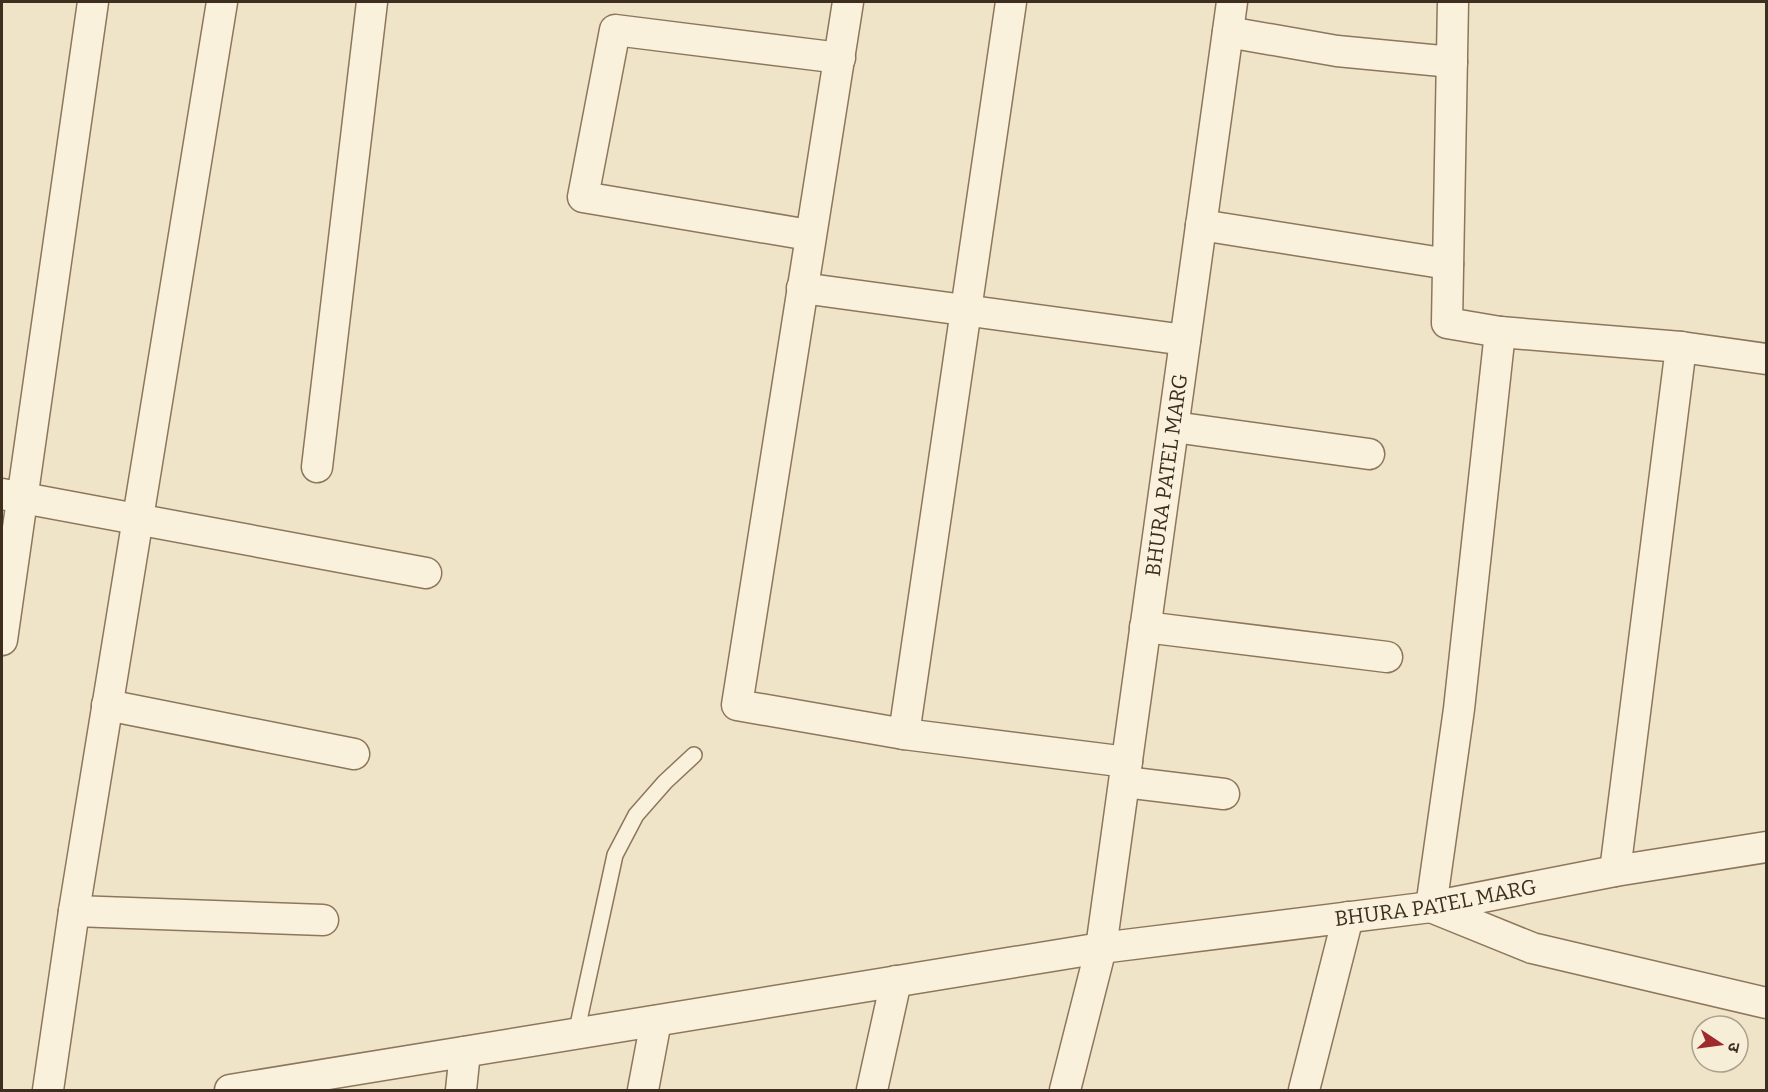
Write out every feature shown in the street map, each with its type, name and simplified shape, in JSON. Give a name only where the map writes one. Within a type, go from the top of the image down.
[{"type":"street","points":[[2,640],[12,496],[93,2]]},
{"type":"street","points":[[48,1090],[74,911],[222,2]]},
{"type":"street","points":[[317,467],[372,2]]},
{"type":"street","points":[[848,2],[809,235],[737,705],[1126,772],[1224,794]]},
{"type":"street","points":[[904,734],[968,311],[1011,2]]},
{"type":"street","name":"BHURA PATEL MARG","points":[[1065,1090],[1101,948],[1232,2]]},
{"type":"street","points":[[1453,2],[1447,323],[1500,332],[1681,347],[1767,359]]},
{"type":"street","points":[[809,235],[583,197],[615,30],[840,58]]},
{"type":"street","points":[[1228,32],[1337,51],[1452,62]]},
{"type":"street","points":[[1201,225],[1448,264]]},
{"type":"street","points":[[802,288],[1185,340]]},
{"type":"street","points":[[1500,332],[1459,709],[1431,907],[1532,948],[1767,1003]]},
{"type":"street","points":[[1615,871],[1681,347]]},
{"type":"street","points":[[1174,427],[1369,454]]},
{"type":"street","points":[[12,496],[426,573]]},
{"type":"street","points":[[1145,627],[1387,657]]},
{"type":"street","points":[[107,705],[354,754]]},
{"type":"street","name":"BHURA PATEL MARG","points":[[1101,948],[1431,907],[1615,871],[1767,848]]},
{"type":"street","points":[[74,911],[323,920]]},
{"type":"street","points":[[1304,1090],[1348,917]]},
{"type":"street","points":[[230,1090],[1101,948]]},
{"type":"street","points":[[872,1090],[896,981]]},
{"type":"street","points":[[643,1090],[656,1021]]},
{"type":"street","points":[[461,1090],[465,1052]]},
{"type":"lane","points":[[576,1034],[615,855],[636,815],[665,782],[694,755]]}]
